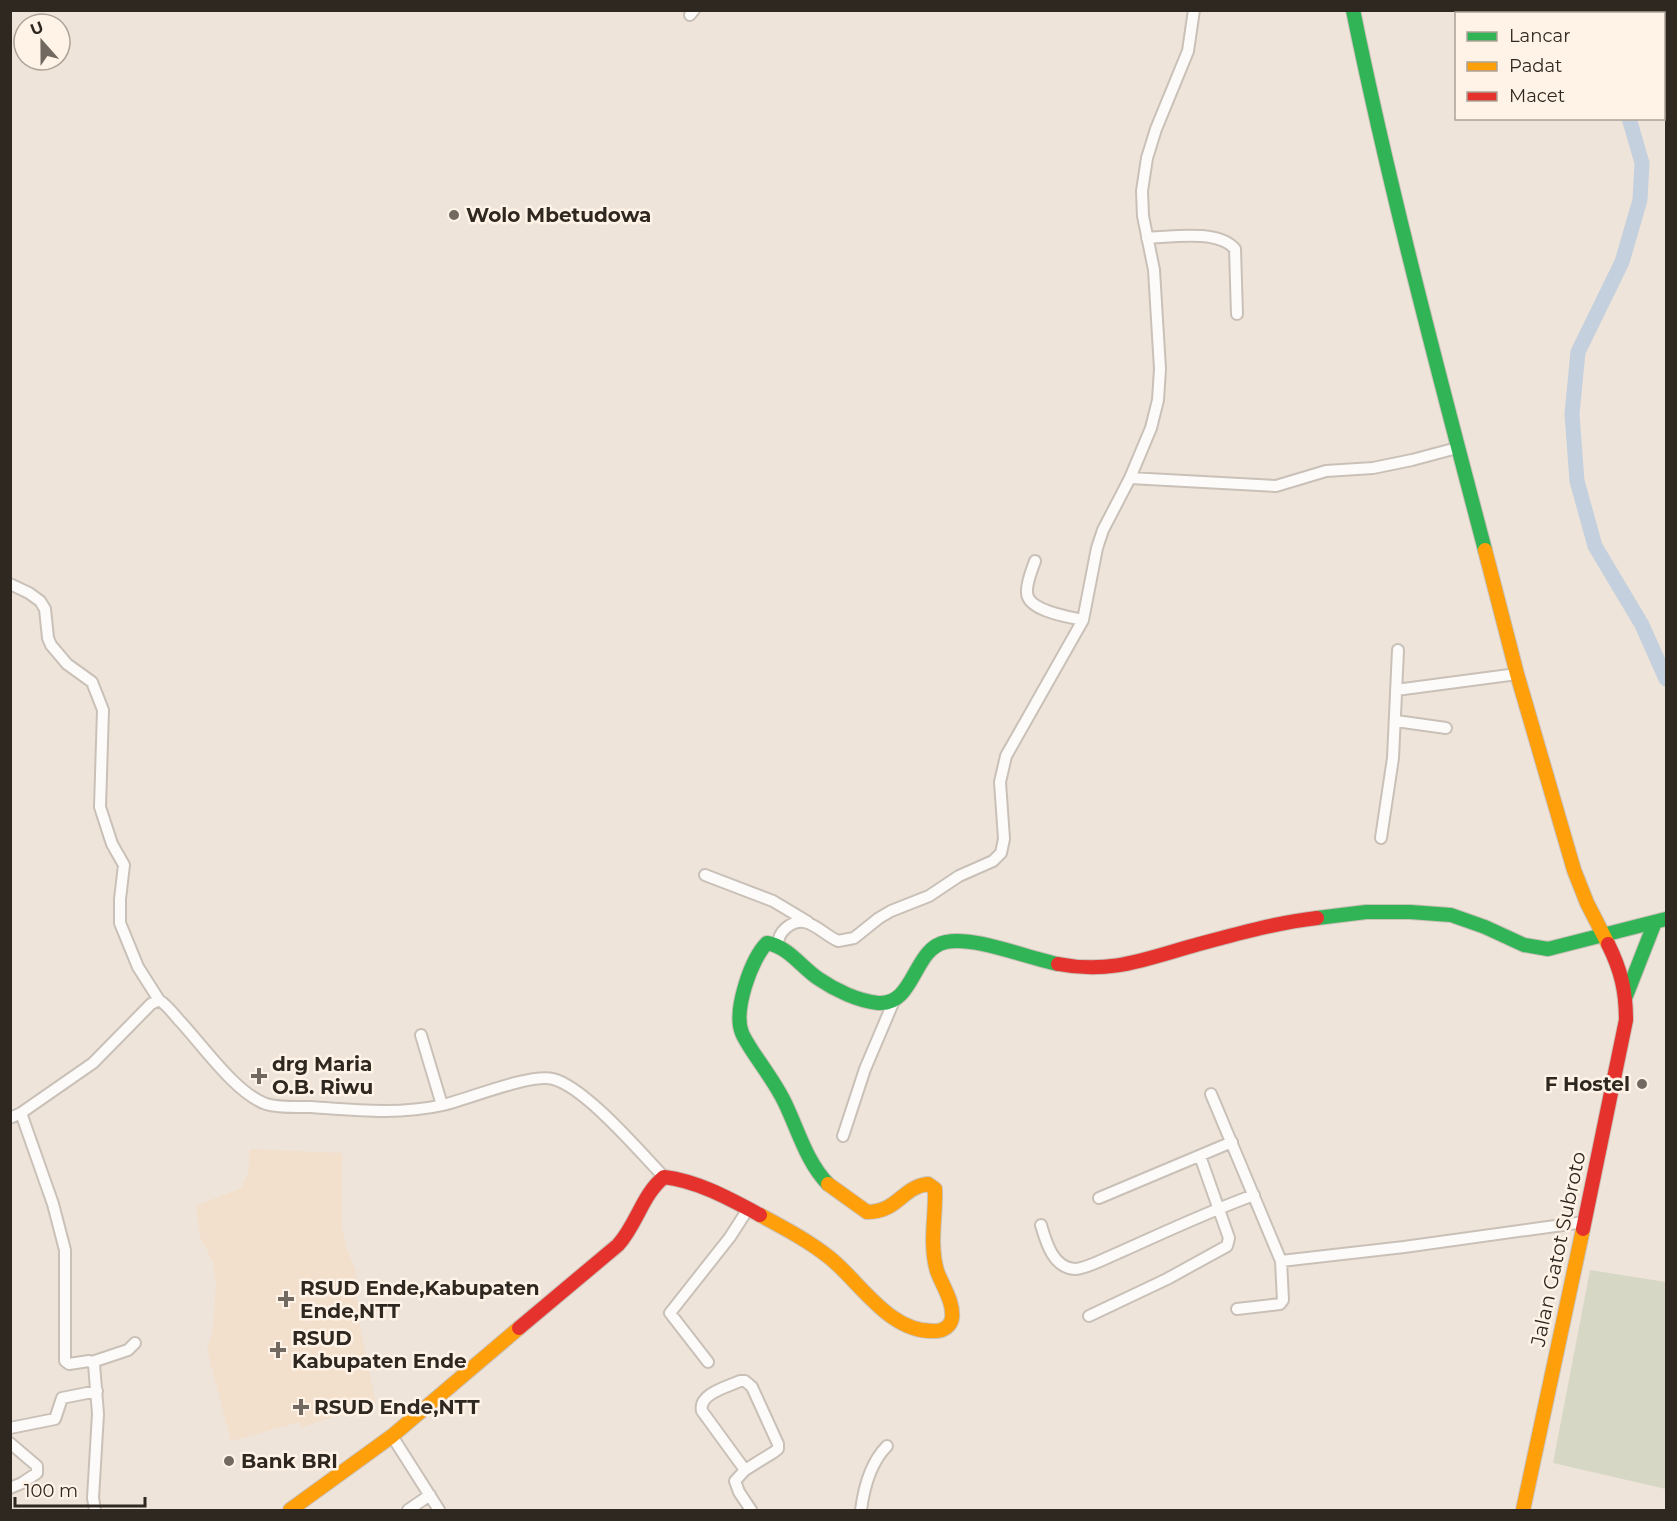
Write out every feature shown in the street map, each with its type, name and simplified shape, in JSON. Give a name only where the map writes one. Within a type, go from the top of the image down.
[{"type":"main road","points":[[1353,10],[1374,110],[1457,448],[1517,674],[1574,870],[1587,903],[1617,963],[1626,996]]},
{"type":"main road","points":[[292,1510],[392,1436],[626,1238],[647,1192],[664,1178],[681,1178],[697,1184],[748,1209],[830,1258],[892,1316],[910,1326],[932,1331],[940,1331],[947,1327],[952,1321],[952,1313],[933,1252],[933,1219],[937,1205],[935,1189],[928,1184],[918,1185],[887,1209],[867,1212],[832,1189],[810,1159],[784,1101],[741,1032],[740,1019],[744,991],[758,953],[767,943],[778,945],[819,979],[835,988],[879,1004],[892,1003],[902,996],[923,956],[931,948],[946,941],[967,942],[1064,966],[1103,968],[1118,966],[1252,929],[1291,921],[1366,912],[1402,911],[1451,915],[1537,949],[1564,947],[1604,934],[1661,921]]},
{"type":"main road","points":[[1626,996],[1661,921]]},
{"type":"main road","name":"Jalan Gatot Subroto","points":[[1523,1510],[1622,1041],[1626,1020],[1626,996]]},
{"type":"street","points":[[705,875],[773,902],[838,941],[854,938],[891,911],[929,896],[959,876],[993,861],[1001,853],[1004,839],[1000,782],[1006,756],[1083,620],[1097,548],[1103,530],[1130,478],[1151,428],[1158,400],[1160,369],[1154,270],[1143,216],[1142,191],[1147,158],[1168,96],[1188,51],[1194,10]]},
{"type":"street","points":[[1147,238],[1206,236],[1230,243],[1235,249],[1237,314]]},
{"type":"street","points":[[1130,478],[1276,486],[1326,471],[1373,468],[1457,448]]},
{"type":"street","points":[[1035,561],[1027,591],[1028,599],[1035,606],[1083,620]]},
{"type":"street","points":[[10,584],[40,601],[45,609],[48,638],[51,645],[67,664],[92,681],[104,710],[100,807],[112,844],[124,865],[120,923],[138,967],[159,1000],[242,1089],[267,1104],[411,1110],[442,1105],[529,1079],[551,1078],[560,1081],[607,1118],[664,1178]]},
{"type":"street","points":[[1381,838],[1393,758],[1398,650]]},
{"type":"street","points":[[1396,690],[1517,674]]},
{"type":"street","points":[[1396,721],[1446,728]]},
{"type":"street","points":[[778,945],[778,939],[788,927],[798,922],[808,922]]},
{"type":"street","points":[[10,1118],[21,1113],[93,1063],[151,1005],[159,1000]]},
{"type":"street","points":[[843,1136],[865,1069],[892,1003]]},
{"type":"street","points":[[421,1035],[442,1105]]},
{"type":"street","points":[[1211,1094],[1281,1262],[1283,1300],[1280,1304],[1237,1309]]},
{"type":"street","points":[[21,1113],[53,1204],[65,1250],[65,1361],[69,1364],[92,1362],[128,1350],[135,1342]]},
{"type":"street","points":[[1099,1198],[1232,1142]]},
{"type":"street","points":[[1089,1316],[1224,1249],[1229,1238],[1200,1156]]},
{"type":"street","points":[[1041,1225],[1047,1246],[1055,1259],[1064,1266],[1076,1269],[1254,1195]]},
{"type":"street","points":[[708,1362],[670,1313],[730,1237],[748,1209]]},
{"type":"street","points":[[1281,1262],[1584,1222]]},
{"type":"street","points":[[92,1362],[98,1414],[93,1498],[95,1510]]},
{"type":"street","points":[[746,1470],[702,1411],[701,1406],[703,1400],[710,1395],[740,1381],[745,1381],[752,1387],[778,1444],[778,1449],[737,1477],[735,1486],[751,1510]]},
{"type":"street","points":[[10,1428],[55,1419],[62,1398],[97,1391]]},
{"type":"street","points":[[392,1436],[439,1510]]},
{"type":"street","points":[[10,1488],[22,1484],[37,1473],[37,1466],[11,1444]]},
{"type":"street","points":[[861,1510],[871,1467],[878,1454],[887,1446]]},
{"type":"street","points":[[408,1510],[429,1495]]},
{"type":"shaded area","name":"RSUD Ende,Kabupaten Ende,NTT","points":[[250,1149],[342,1153],[342,1227],[346,1246],[356,1272],[358,1315],[376,1404],[302,1427],[300,1422],[231,1441],[207,1349],[213,1330],[216,1283],[213,1262],[200,1236],[196,1206],[241,1188],[248,1174]]},
{"type":"green space","points":[[1590,1270],[1666,1282],[1666,1489],[1553,1463]]},
{"type":"waterway","points":[[1630,120],[1642,163],[1640,200],[1622,262],[1578,352],[1572,414],[1577,481],[1595,546],[1642,625],[1666,679]]},
{"type":"traffic: fast","points":[[1353,10],[1399,213],[1485,550]]},
{"type":"traffic: fast","points":[[1317,918],[1366,912],[1451,915],[1485,927],[1524,945],[1548,949],[1666,919]]},
{"type":"traffic: fast","points":[[1626,996],[1655,922]]},
{"type":"traffic: fast","points":[[828,1184],[814,1166],[781,1096],[742,1033],[740,1012],[745,986],[755,961],[767,943],[788,953],[812,974],[832,987],[855,997],[878,1003],[900,996],[927,954],[935,946],[946,942],[971,942],[1058,964]]},
{"type":"traffic: slow","points":[[1485,550],[1517,674],[1574,870],[1587,903],[1608,944]]},
{"type":"traffic: slow","points":[[760,1215],[796,1235],[830,1258],[890,1316],[919,1330],[936,1331],[946,1328],[951,1321],[952,1312],[935,1261],[933,1240],[935,1189],[928,1184],[919,1186],[886,1208],[867,1212],[828,1184]]},
{"type":"traffic: slow","points":[[1523,1510],[1583,1229]]},
{"type":"traffic: slow","points":[[290,1510],[392,1436],[519,1328]]},
{"type":"traffic: jam","points":[[1058,964],[1076,967],[1126,964],[1254,930],[1317,918]]},
{"type":"traffic: jam","points":[[1583,1229],[1626,1020],[1622,981],[1608,944]]},
{"type":"traffic: jam","points":[[519,1328],[618,1245],[625,1237],[650,1192],[664,1177],[689,1182],[760,1215]]},
{"type":"place","name":"Wolo Mbetudowa","points":[[454,215]]},
{"type":"place","name":"drg Maria O.B. Riwu","points":[[259,1076]]},
{"type":"place","name":"F Hostel","points":[[1642,1084]]},
{"type":"place","name":"RSUD Ende,Kabupaten Ende,NTT","points":[[286,1299]]},
{"type":"place","name":"RSUD Kabupaten Ende","points":[[278,1350]]},
{"type":"place","name":"RSUD Ende,NTT","points":[[301,1407]]},
{"type":"place","name":"Bank BRI","points":[[229,1461]]}]
